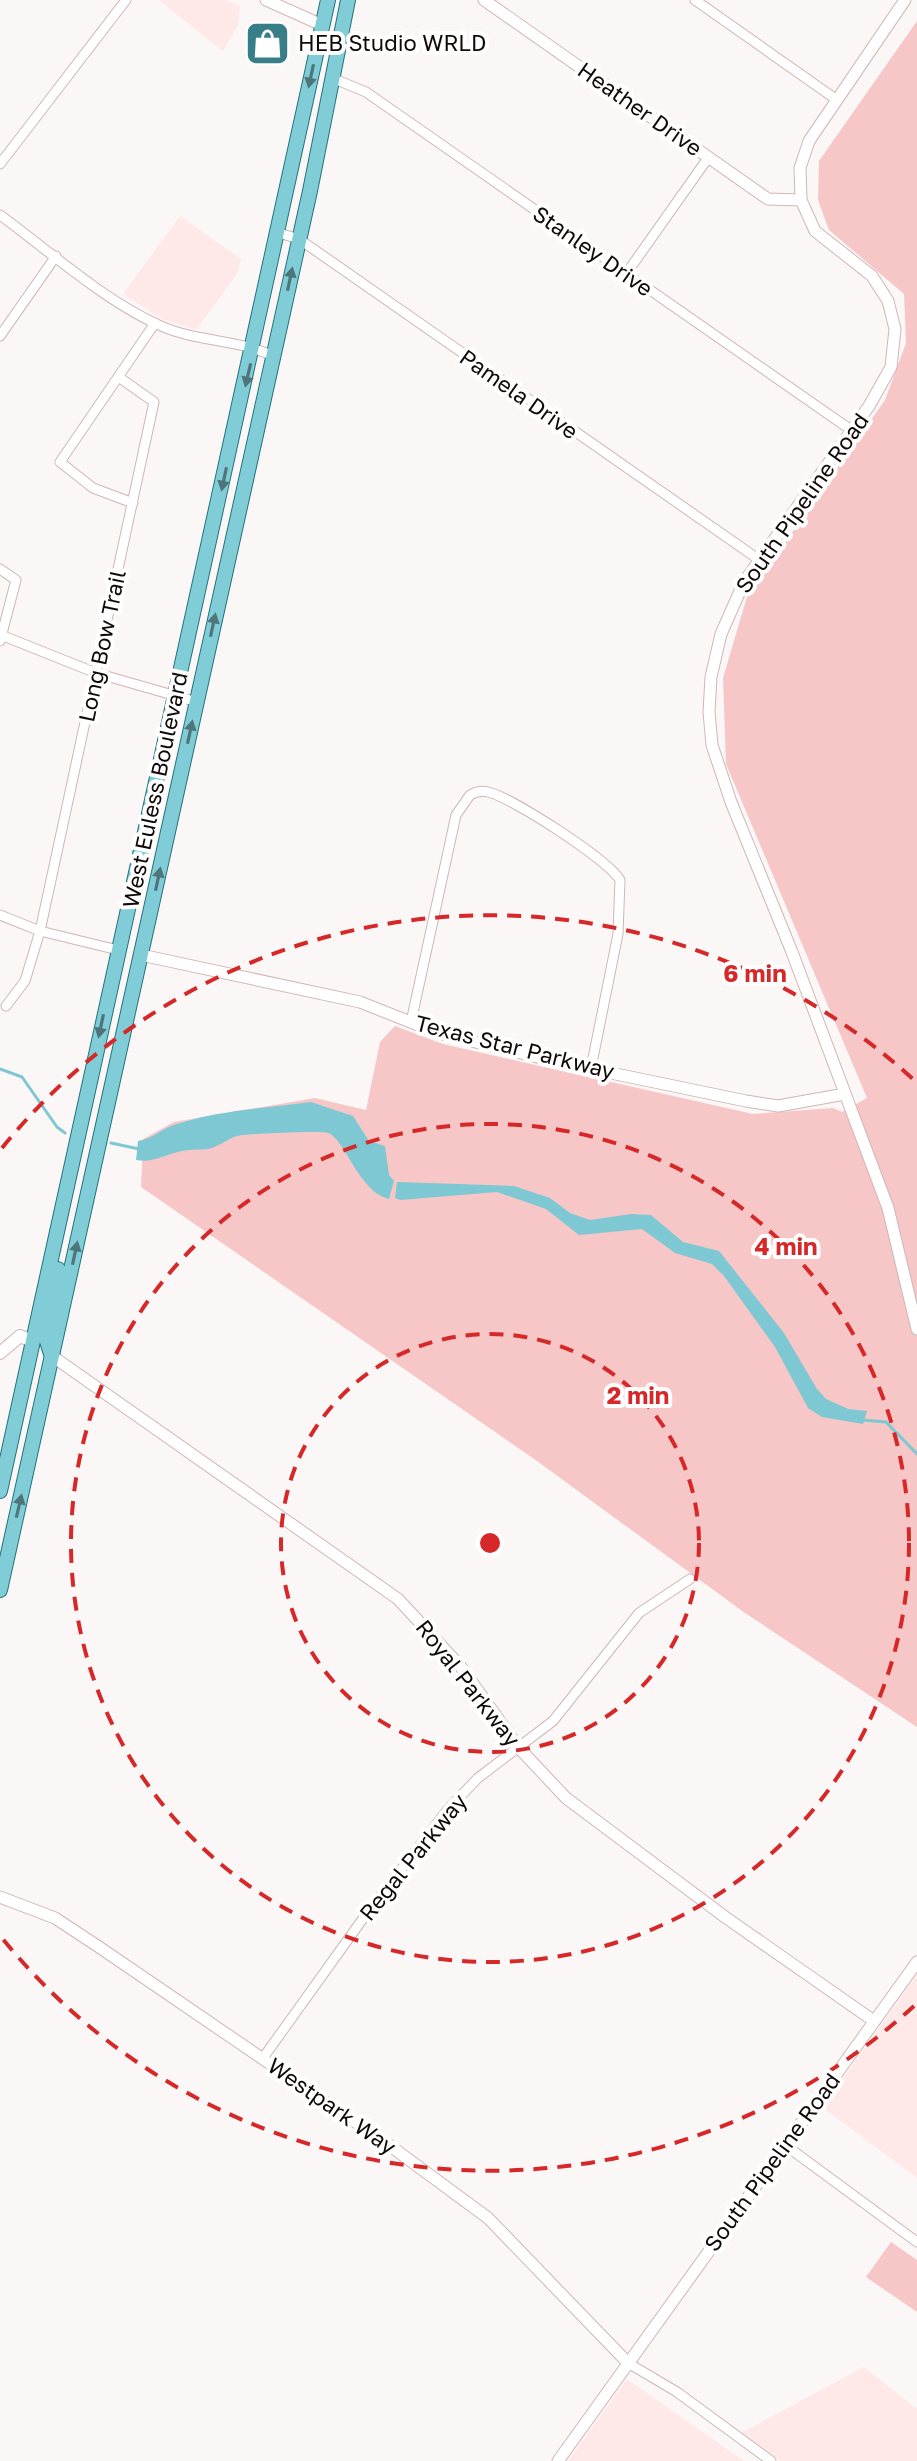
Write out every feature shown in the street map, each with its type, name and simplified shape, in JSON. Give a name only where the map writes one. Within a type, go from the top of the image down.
[{"type":"main road","name":"West Euless Boulevard","points":[[0,1491],[328,0]]},
{"type":"main road","name":"West Euless Boulevard","points":[[0,1590],[299,239],[348,0]]},
{"type":"main road","points":[[118,950],[141,955]]},
{"type":"main road","points":[[52,1356],[45,1335],[60,1257],[53,1248]]},
{"type":"main road","points":[[0,1353],[20,1336],[32,1341],[42,1359],[21,1463],[25,1478]]},
{"type":"street","points":[[0,164],[126,0]]},
{"type":"street","points":[[266,0],[322,25]]},
{"type":"street","name":"Heather Drive","points":[[484,0],[768,199],[801,200]]},
{"type":"street","points":[[695,0],[837,100]]},
{"type":"street","points":[[801,200],[803,152],[905,0]]},
{"type":"street","name":"Stanley Drive","points":[[332,78],[366,92],[851,430]]},
{"type":"street","points":[[626,274],[708,158]]},
{"type":"street","name":"South Pipeline Road","points":[[801,200],[815,231],[856,262],[882,288],[893,317],[895,343],[891,367],[851,430],[758,559],[736,597],[721,634],[711,677],[709,712],[712,745],[888,1208],[917,1329]]},
{"type":"street","points":[[0,215],[155,323],[184,334],[254,346],[273,356]]},
{"type":"street","name":"Pamela Drive","points":[[279,233],[299,239],[758,559]]},
{"type":"street","points":[[0,336],[56,256]]},
{"type":"street","points":[[133,503],[93,488],[60,462],[155,323]]},
{"type":"street","name":"Long Bow Trail","points":[[6,1006],[25,981],[40,931],[154,402],[120,378]]},
{"type":"street","points":[[0,569],[16,580],[1,638],[96,673],[197,702]]},
{"type":"street","points":[[411,1022],[456,815],[470,795],[488,792],[511,802],[592,854],[620,880],[618,934],[591,1068]]},
{"type":"street","points":[[0,915],[40,931],[118,950]]},
{"type":"street","name":"Texas Star Parkway","points":[[141,955],[360,1002],[438,1033],[778,1106],[845,1094]]},
{"type":"street","name":"Royal Parkway","points":[[52,1356],[398,1599],[461,1667],[519,1748],[566,1798],[606,1831],[874,2021]]},
{"type":"street","name":"Regal Parkway","points":[[263,2058],[367,1913],[449,1808],[478,1778],[553,1721],[639,1613],[690,1579]]},
{"type":"street","name":"Westpark Way","points":[[0,1897],[55,1918],[263,2058],[488,2218],[628,2363]]},
{"type":"street","name":"South Pipeline Road","points":[[558,2461],[917,1962]]},
{"type":"street","points":[[785,2145],[917,2242]]},
{"type":"street","points":[[628,2363],[677,2392],[771,2461]]},
{"type":"shaded area","points":[[159,0],[225,0],[240,6],[238,25],[223,51]]},
{"type":"shaded area","points":[[917,21],[917,1727],[745,1613],[537,1461],[141,1187],[143,1139],[174,1122],[315,1098],[366,1110],[380,1042],[395,1026],[443,1044],[753,1114],[833,1108],[842,1112],[867,1098],[726,764],[723,678],[747,597],[885,400],[906,343],[904,294],[829,230],[818,200],[819,161]]},
{"type":"shaded area","points":[[180,216],[241,259],[237,274],[196,330],[162,319],[123,294]]},
{"type":"shaded area","points":[[917,1975],[917,2178],[822,2107]]},
{"type":"shaded area","points":[[891,2242],[917,2260],[917,2312],[866,2277]]},
{"type":"shaded area","points":[[864,2367],[917,2409],[917,2461],[781,2461],[741,2433]]},
{"type":"shaded area","points":[[627,2379],[744,2461],[568,2461]]},
{"type":"water","points":[[311,1102],[353,1116],[369,1141],[385,1146],[389,1175],[394,1181],[389,1199],[369,1187],[340,1144],[328,1133],[322,1132],[243,1135],[208,1149],[182,1151],[152,1160],[136,1160],[138,1141],[177,1124],[227,1112]]},
{"type":"water","points":[[397,1182],[514,1186],[550,1198],[570,1213],[590,1220],[631,1214],[651,1215],[683,1242],[719,1251],[784,1333],[817,1389],[826,1399],[848,1409],[867,1411],[863,1424],[822,1417],[808,1408],[775,1347],[712,1264],[675,1253],[642,1229],[579,1235],[546,1209],[497,1192],[400,1200],[395,1198]]},
{"type":"waterway","points":[[0,1069],[22,1077],[57,1127],[65,1133]]},
{"type":"waterway","points":[[111,1143],[139,1149]]},
{"type":"waterway","points":[[862,1420],[886,1422],[917,1454]]},
{"type":"place","name":"HEB Studio WRLD","points":[[267,43]]}]
